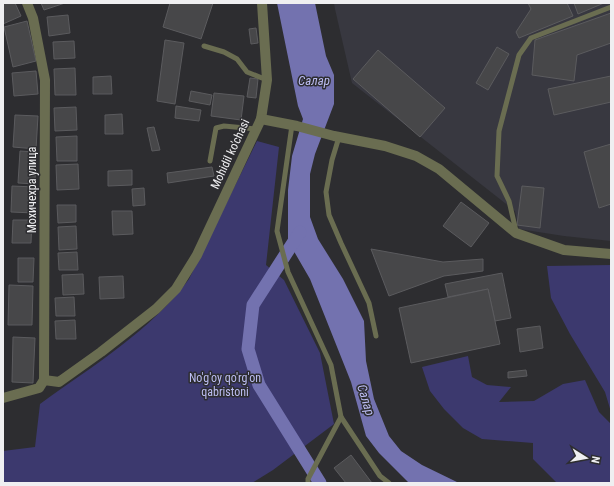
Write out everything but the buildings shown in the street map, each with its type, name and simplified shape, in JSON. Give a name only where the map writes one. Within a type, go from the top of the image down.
[{"type":"street","name":"Мохичехра улица","points":[[27,3],[33,18],[45,80],[44,380]]},
{"type":"street","points":[[261,118],[267,80],[262,3]]},
{"type":"street","name":"Mohidil ko'chasi","points":[[44,380],[59,382],[101,352],[156,309],[176,289],[197,255],[261,118],[385,146],[416,156],[440,169],[516,233],[564,250],[611,254]]},
{"type":"street","points":[[3,398],[39,388],[44,380]]},
{"type":"lane","points":[[516,233],[509,201],[497,176],[499,131],[519,55],[531,38],[611,7]]},
{"type":"lane","points":[[204,46],[224,52],[237,59],[247,72],[267,80]]},
{"type":"lane","points":[[295,125],[277,231],[288,272],[331,365],[341,417],[380,476],[389,483]]},
{"type":"lane","points":[[210,161],[216,128],[224,126],[256,128]]},
{"type":"lane","points":[[337,136],[326,192],[329,214],[369,304],[376,336]]},
{"type":"lane","points":[[308,481],[341,417]]},
{"type":"shaded area","points":[[334,3],[611,3],[611,241],[519,229],[515,211],[352,83]]},
{"type":"green space","name":"No'g'oy qo'rg'on qabristoni","points":[[257,141],[279,147],[266,265],[284,280],[320,353],[334,424],[273,470],[252,483],[3,483],[3,451],[35,447],[40,404],[120,347],[157,315],[189,279]]},
{"type":"green space","points":[[611,265],[611,412],[605,392],[570,334],[551,298],[547,266]]},
{"type":"green space","points":[[468,356],[472,377],[487,385],[511,387],[499,402],[534,401],[563,384],[585,380],[599,412],[611,424],[611,483],[557,483],[533,459],[533,443],[482,439],[463,428],[444,409],[430,391],[422,367]]},
{"type":"water","name":"Салар","points":[[277,3],[315,3],[326,56],[334,75],[334,104],[315,154],[310,174],[310,217],[318,239],[343,279],[364,321],[366,361],[374,399],[389,436],[401,451],[422,465],[459,483],[408,482],[379,453],[366,436],[351,382],[310,279],[288,241],[288,190],[292,156],[303,119],[298,106]]},
{"type":"waterway","name":"Салар","points":[[300,232],[253,305],[248,349],[259,385],[320,483]]}]
